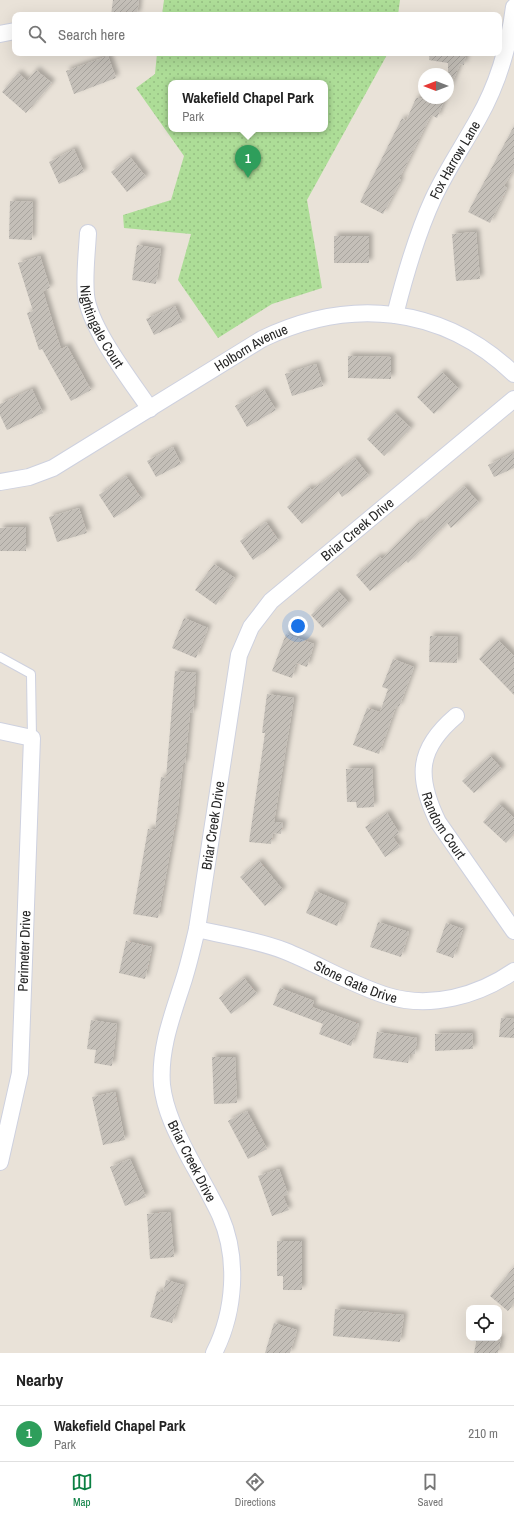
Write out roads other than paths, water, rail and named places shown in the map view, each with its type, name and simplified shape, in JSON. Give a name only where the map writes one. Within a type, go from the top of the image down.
[{"type":"street","name":"Fox Harrow Lane","points":[[395,315],[404,278],[433,199],[452,160],[478,119],[493,91],[503,63],[511,32],[514,7]]},
{"type":"street","points":[[0,34],[12,32]]},
{"type":"street","name":"Nightingale Court","points":[[88,233],[86,295],[89,311],[96,327],[150,409]]},
{"type":"street","name":"Holborn Avenue","points":[[0,482],[29,477],[53,468],[262,338],[283,328],[333,314],[360,312],[395,315],[432,323],[458,334],[483,349],[514,374]]},
{"type":"street","name":"Briar Creek Drive","points":[[214,1353],[228,1318],[231,1295],[232,1268],[228,1242],[220,1216],[175,1130],[167,1108],[162,1086],[162,1064],[166,1038],[197,930],[237,665],[251,627],[271,602],[514,399]]},
{"type":"street","name":"Random Court","points":[[456,716],[442,728],[432,740],[426,754],[424,768],[425,785],[429,804],[438,822],[514,931]]},
{"type":"street","points":[[0,731],[32,738]]},
{"type":"street","name":"Perimeter Drive","points":[[0,1162],[20,1073],[32,738]]},
{"type":"street","name":"Stone Gate Drive","points":[[197,930],[247,940],[283,950],[320,965],[369,989],[389,996],[412,1001],[435,1001],[460,997],[482,989],[514,971]]},
{"type":"lane","points":[[0,657],[31,674],[32,738]]},
{"type":"place","name":"Wakefield Chapel Park","points":[[248,178]]}]
